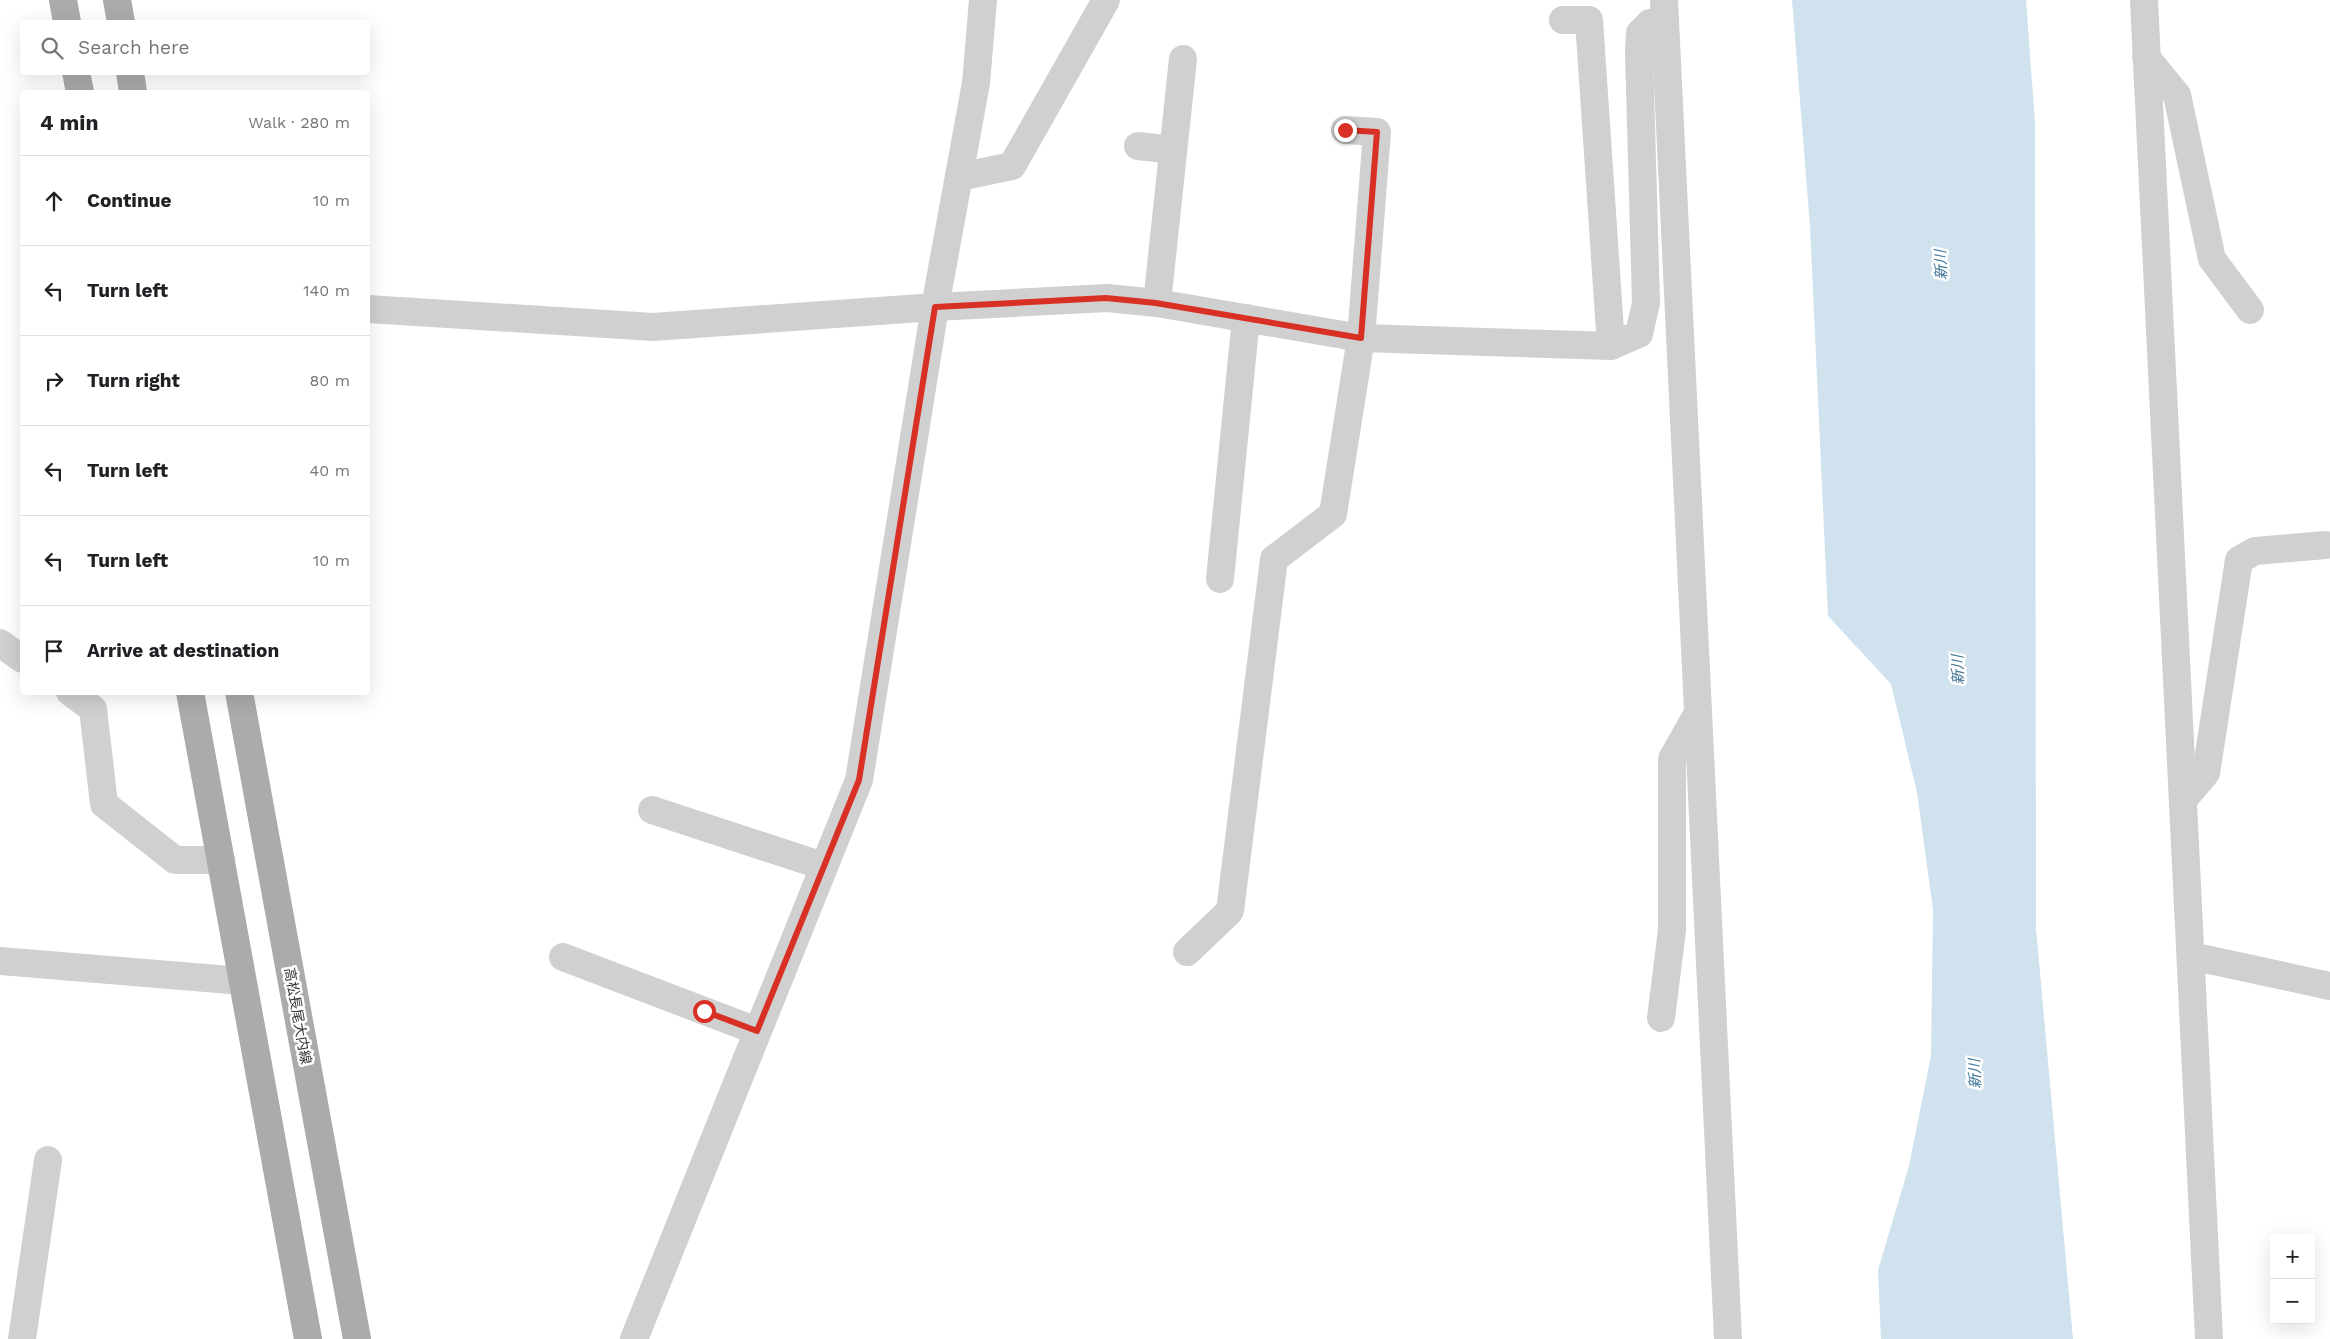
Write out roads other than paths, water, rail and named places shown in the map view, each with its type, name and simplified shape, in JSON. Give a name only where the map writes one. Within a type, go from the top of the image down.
[{"type":"main road","points":[[63,0],[67,20]]},
{"type":"main road","points":[[117,0],[121,20]]},
{"type":"main road","points":[[77,75],[80,90]]},
{"type":"main road","points":[[130,75],[133,90]]},
{"type":"main road","points":[[191,695],[308,1339]]},
{"type":"main road","name":"高松長尾大内線","points":[[240,695],[357,1339]]},
{"type":"street","points":[[634,1339],[859,780],[935,307],[976,84],[983,0]]},
{"type":"street","points":[[959,177],[1012,166],[1106,0]]},
{"type":"street","points":[[2144,0],[2209,1339]]},
{"type":"street","points":[[370,309],[653,328],[935,307],[1106,298],[1156,303],[1361,338],[1611,346],[1638,334],[1646,303],[1638,52],[1640,33],[1664,10]]},
{"type":"street","points":[[1664,10],[1728,1339]]},
{"type":"street","points":[[1563,20],[1588,20],[1611,346]]},
{"type":"street","points":[[2146,57],[2177,95],[2212,259],[2250,310]]},
{"type":"street","points":[[1156,303],[1183,58]]},
{"type":"street","points":[[1187,952],[1230,911],[1274,559],[1333,514],[1361,338],[1377,132],[1345,130]]},
{"type":"street","points":[[1138,146],[1173,150]]},
{"type":"street","points":[[1220,579],[1246,318]]},
{"type":"street","points":[[2183,800],[2206,773],[2239,560],[2255,551],[2326,545]]},
{"type":"street","points":[[0,643],[20,658]]},
{"type":"street","points":[[74,695],[92,709],[104,804],[175,860],[221,860]]},
{"type":"street","points":[[1661,1018],[1672,930],[1672,759],[1698,712]]},
{"type":"street","points":[[652,810],[823,866]]},
{"type":"street","points":[[2191,956],[2330,986]]},
{"type":"street","points":[[563,957],[757,1031]]},
{"type":"street","points":[[0,961],[242,981]]},
{"type":"street","points":[[22,1339],[48,1160]]},
{"type":"water","name":"新川","points":[[1792,0],[2026,0],[2035,123],[2036,928],[2073,1339],[1881,1339],[1878,1270],[1909,1166],[1931,1056],[1933,910],[1917,792],[1891,684],[1828,616],[1810,226]]}]
